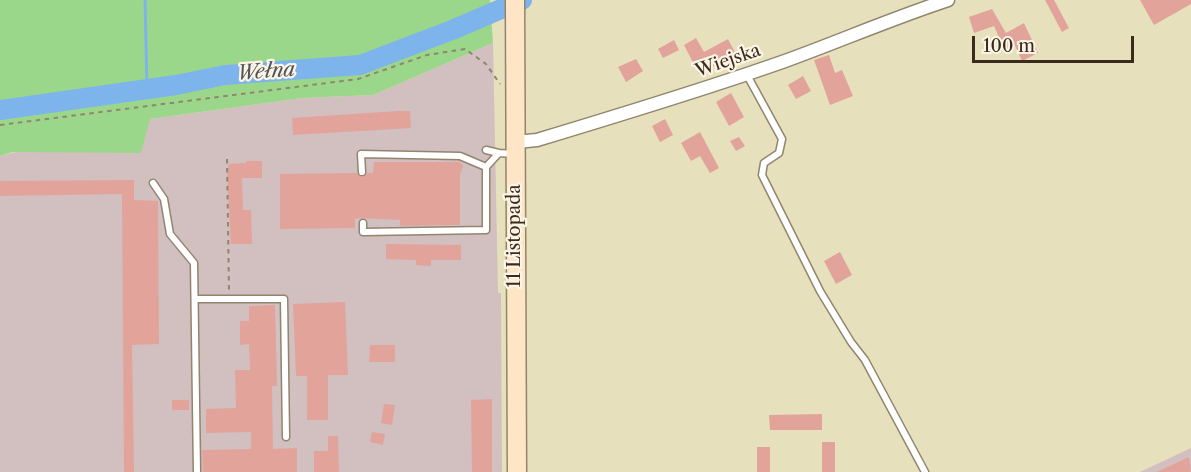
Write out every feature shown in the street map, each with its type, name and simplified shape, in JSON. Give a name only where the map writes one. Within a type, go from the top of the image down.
[{"type":"main road","name":"11 Listopada","points":[[515,0],[510,150],[517,472]]},
{"type":"street","name":"Wiejska","points":[[510,150],[746,74],[878,23],[948,0]]},
{"type":"lane","points":[[746,74],[782,139],[779,153],[764,164],[762,175],[820,291],[851,342],[865,360],[925,472]]},
{"type":"lane","points":[[486,150],[510,150]]},
{"type":"lane","points":[[486,167],[510,150]]},
{"type":"lane","points":[[362,172],[361,154],[460,156],[486,167]]},
{"type":"lane","points":[[363,223],[363,232],[486,230],[486,167]]},
{"type":"lane","points":[[153,183],[164,199],[170,234],[194,263],[197,472]]},
{"type":"lane","points":[[195,299],[284,299],[286,437]]},
{"type":"path","points":[[0,125],[358,79],[427,55],[465,50],[486,64],[506,91]]},
{"type":"path","points":[[226,159],[229,299]]},
{"type":"shaded area","points":[[493,43],[498,293],[501,293],[502,472],[0,472],[0,156],[150,119],[302,98],[373,95]]},
{"type":"shaded area","points":[[1191,448],[1191,472],[1140,472]]},
{"type":"green space","points":[[0,0],[490,0],[493,43],[373,95],[302,98],[150,119],[141,153],[13,152],[0,156]]},
{"type":"building","points":[[1045,0],[1054,0],[1069,28],[1062,32]]},
{"type":"building","points":[[1140,0],[1191,0],[1191,4],[1154,25]]},
{"type":"building","points":[[992,9],[1006,33],[1024,23],[1038,53],[1022,61],[1012,39],[1009,41],[1012,48],[1005,51],[994,26],[974,33],[969,17]]},
{"type":"building","points":[[696,38],[704,52],[728,39],[738,58],[725,64],[723,61],[699,74],[684,45]]},
{"type":"building","points":[[674,40],[679,50],[663,58],[658,49]]},
{"type":"building","points":[[829,55],[835,73],[842,70],[853,96],[830,105],[814,60]]},
{"type":"building","points":[[636,59],[643,71],[626,82],[618,67]]},
{"type":"building","points":[[803,76],[811,91],[796,99],[788,85]]},
{"type":"building","points":[[731,93],[744,117],[729,126],[716,102]]},
{"type":"building","points":[[410,111],[411,128],[293,135],[292,118]]},
{"type":"building","points":[[665,119],[673,135],[660,142],[652,126]]},
{"type":"building","points":[[700,132],[719,168],[710,173],[700,156],[691,161],[681,143]]},
{"type":"building","points":[[739,137],[745,146],[736,151],[730,141]]},
{"type":"building","points":[[246,161],[262,161],[262,178],[242,178],[243,210],[251,210],[252,244],[231,244],[227,171],[229,164],[246,163]]},
{"type":"building","points":[[374,162],[460,162],[463,166],[460,174],[460,225],[400,226],[400,220],[362,218],[355,219],[355,228],[280,229],[280,174],[357,173],[363,177],[367,173],[373,173]]},
{"type":"building","points":[[134,180],[134,200],[158,201],[159,344],[132,345],[134,472],[124,472],[122,194],[0,196],[0,181]]},
{"type":"building","points":[[386,244],[461,245],[461,260],[431,260],[431,266],[416,265],[416,260],[386,259]]},
{"type":"building","points":[[840,252],[852,275],[836,284],[824,261]]},
{"type":"building","points":[[345,302],[348,375],[328,375],[328,420],[307,420],[307,376],[296,376],[293,304]]},
{"type":"building","points":[[275,305],[277,386],[272,386],[273,449],[297,448],[297,472],[203,472],[202,450],[251,449],[251,432],[206,433],[206,409],[236,408],[235,370],[250,370],[249,344],[240,345],[240,321],[249,321],[249,306]]},
{"type":"building","points":[[370,345],[395,345],[395,362],[369,362]]},
{"type":"building","points":[[492,399],[492,472],[472,472],[471,400]]},
{"type":"building","points":[[172,400],[189,400],[189,410],[172,410]]},
{"type":"building","points":[[384,404],[395,405],[392,425],[381,423]]},
{"type":"building","points":[[822,414],[822,430],[770,430],[769,415]]},
{"type":"building","points":[[372,432],[385,434],[383,445],[370,442]]},
{"type":"building","points":[[328,436],[338,436],[339,472],[314,472],[314,451],[328,451]]},
{"type":"building","points":[[822,442],[835,442],[835,472],[822,472]]},
{"type":"building","points":[[757,447],[770,447],[770,472],[757,472]]},
{"type":"building","points":[[1189,457],[1191,472],[1157,472]]},
{"type":"waterway","points":[[145,0],[147,89]]},
{"type":"waterway","name":"Wełna","points":[[0,110],[176,85],[225,75],[360,65],[522,0]]}]
